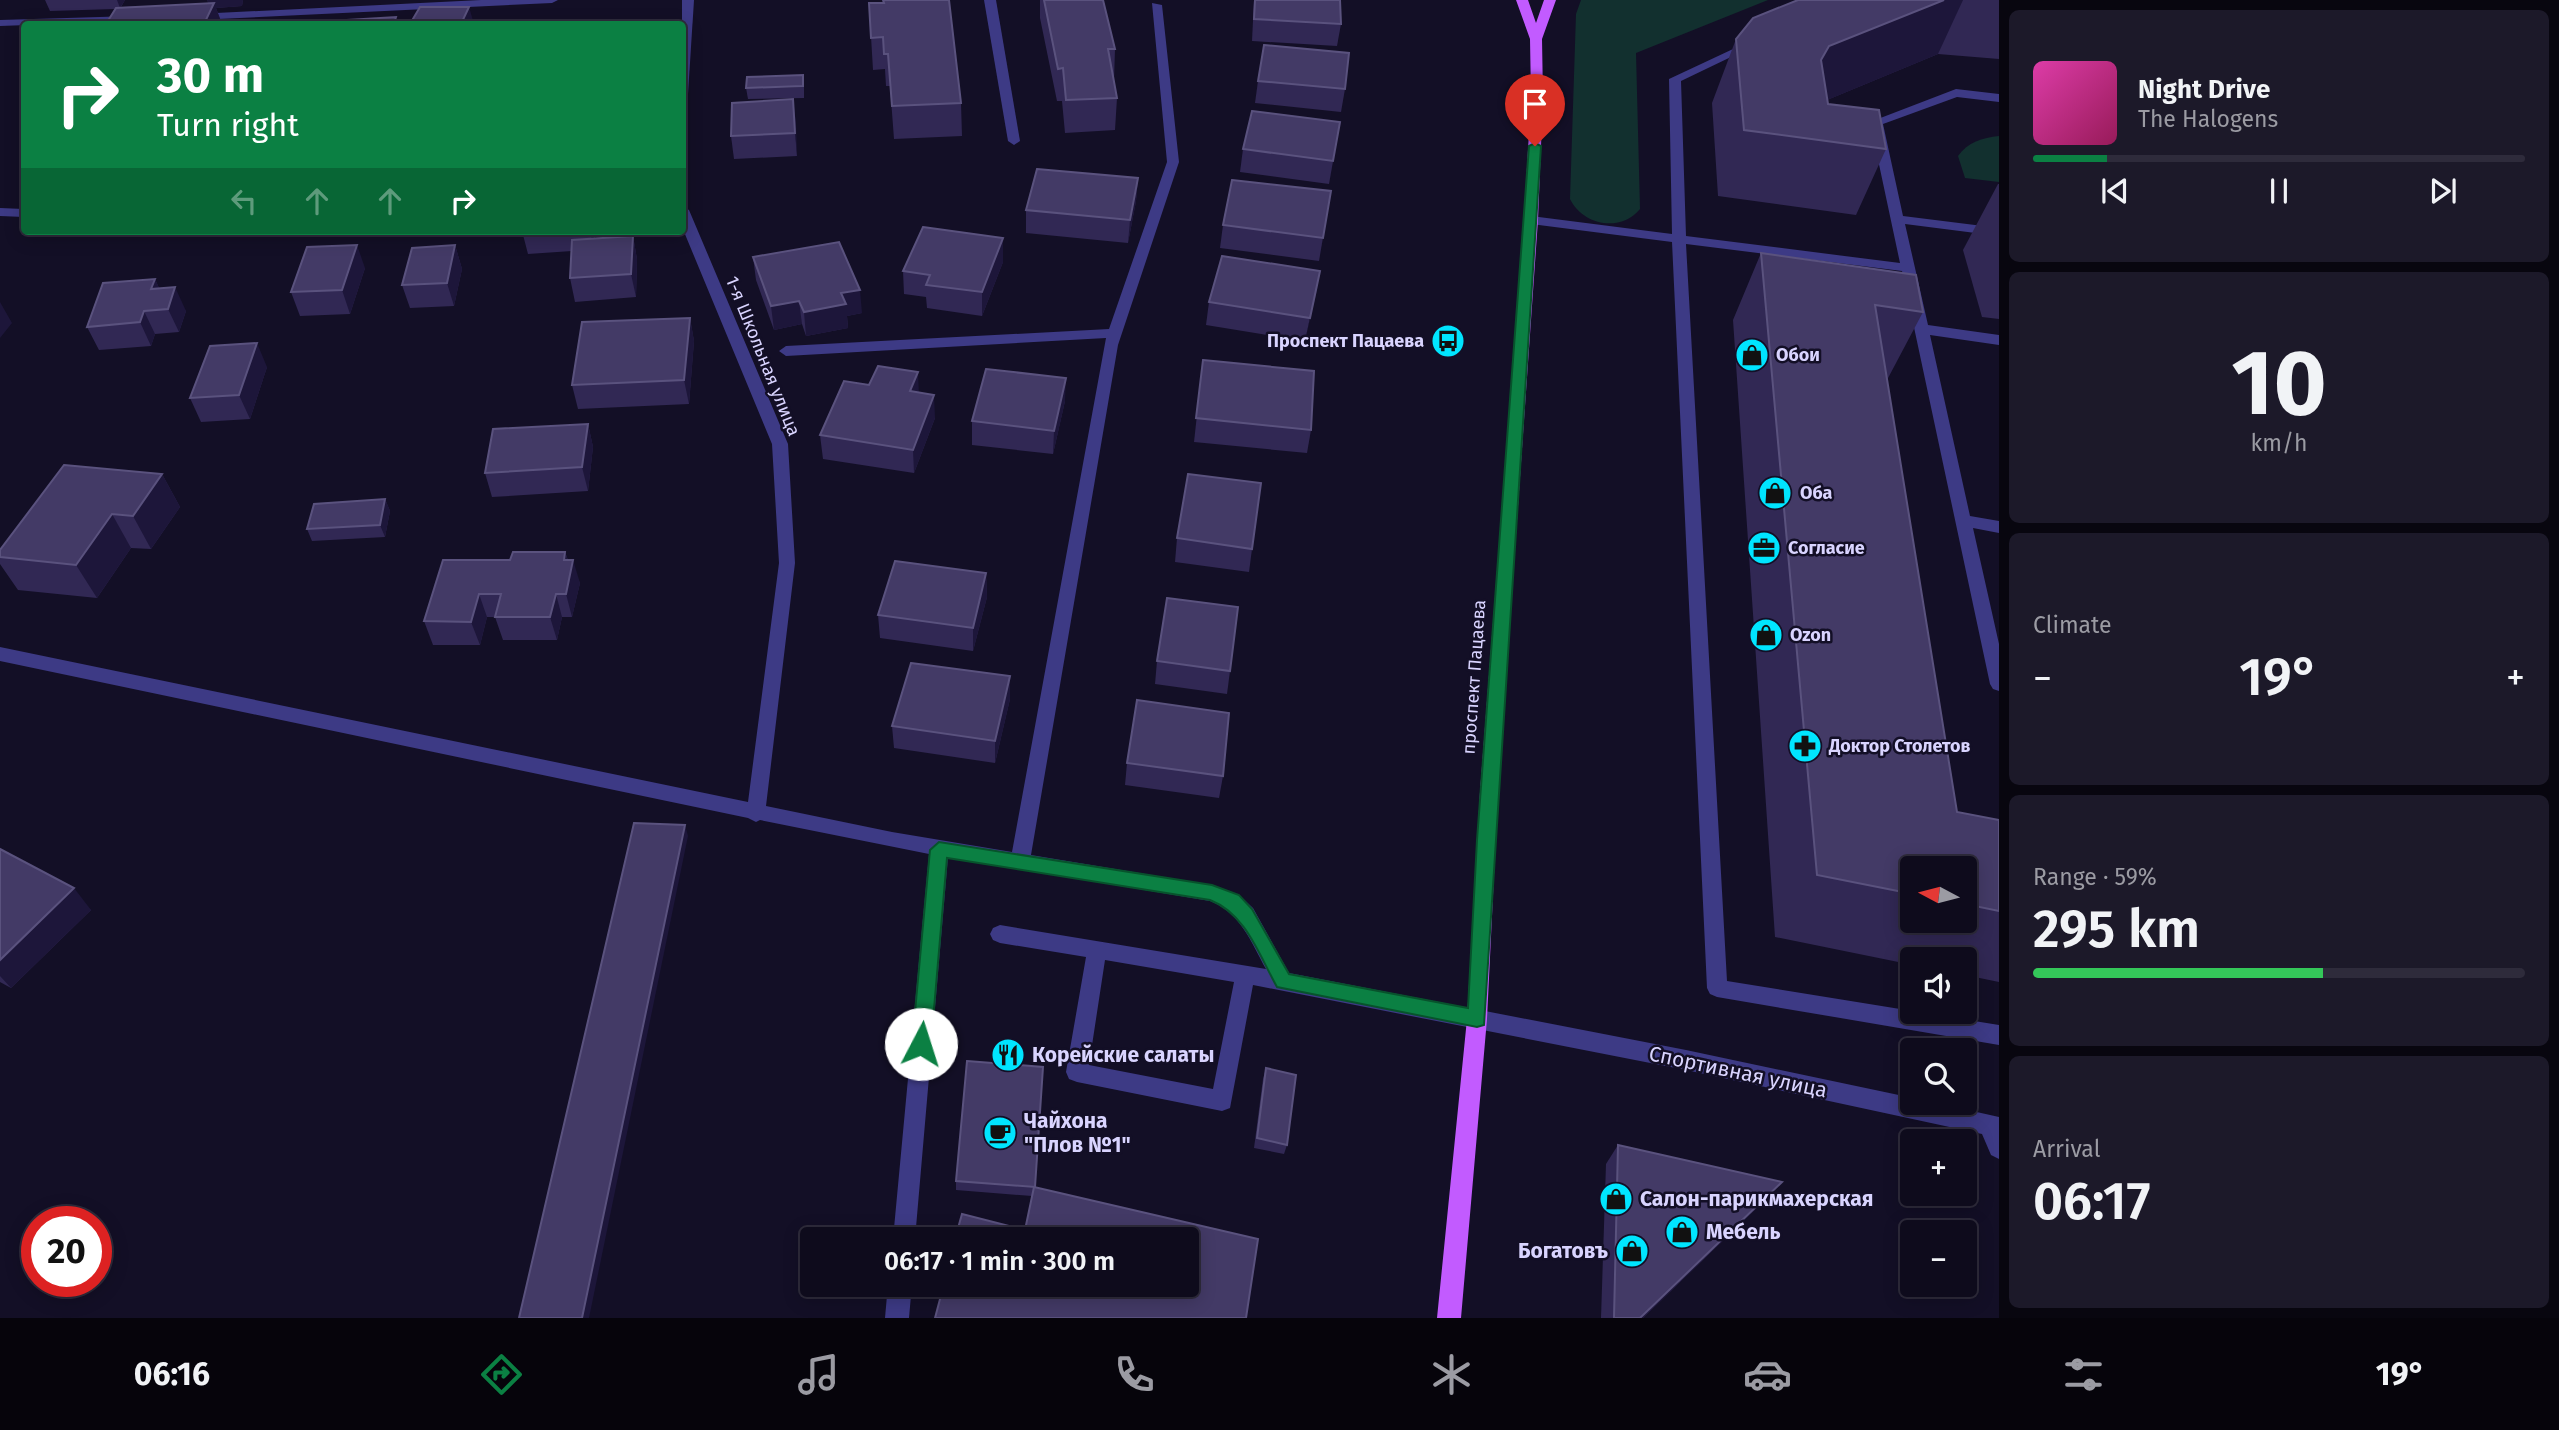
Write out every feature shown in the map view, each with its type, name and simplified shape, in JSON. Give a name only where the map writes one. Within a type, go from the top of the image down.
[{"type":"main road","name":"проспект Пацаева","points":[[1449,1318],[1477,1019],[1490,778],[1531,220],[1537,97],[1536,39],[1522,0]]},
{"type":"main road","name":"проспект Пацаева","points":[[1536,39],[1550,1]]},
{"type":"street","points":[[181,17],[552,0]]},
{"type":"street","points":[[686,31],[688,0]]},
{"type":"street","points":[[990,0],[1014,141]]},
{"type":"street","points":[[1020,862],[1114,333],[1173,162],[1156,5]]},
{"type":"street","points":[[61,21],[153,18]]},
{"type":"street","points":[[0,23],[21,22]]},
{"type":"street","points":[[1759,41],[1675,79],[1679,239],[1717,988],[1999,1035]]},
{"type":"street","points":[[1999,98],[1956,93],[1876,122],[1999,684]]},
{"type":"street","points":[[0,212],[21,214]]},
{"type":"street","points":[[1896,219],[1999,232]]},
{"type":"street","name":"1-я Школьная улица","points":[[686,220],[780,444],[787,563],[756,814]]},
{"type":"street","points":[[1531,220],[1907,268]]},
{"type":"street","points":[[1922,329],[1999,341]]},
{"type":"street","points":[[786,351],[1114,333]]},
{"type":"street","points":[[1964,521],[1999,527]]},
{"type":"street","points":[[0,654],[756,814],[939,850],[1212,893],[1232,901],[1246,914],[1283,981]]},
{"type":"street","points":[[905,1227],[939,850]]},
{"type":"street","name":"Спортивная улица","points":[[1000,934],[1283,981],[1995,1126]]},
{"type":"street","points":[[1097,950],[1077,1072],[1223,1101],[1245,975]]},
{"type":"street","points":[[1995,1126],[1999,1149]]},
{"type":"street","points":[[897,1318],[899,1297]]},
{"type":"green space","points":[[1581,0],[1768,0],[1636,53],[1640,209],[1632,217],[1612,223],[1602,223],[1584,215],[1570,199],[1576,14]]},
{"type":"green space","points":[[1999,136],[1999,182],[1965,178],[1958,156],[1976,141]]},
{"type":"building","points":[[883,0],[949,0],[961,103],[892,106],[888,54],[884,54],[883,37],[871,38],[869,3],[884,3]]},
{"type":"building","points":[[1044,0],[1103,0],[1115,49],[1108,49],[1117,98],[1066,100],[1063,68],[1058,69]]},
{"type":"building","points":[[1255,0],[1340,0],[1341,24],[1254,19]]},
{"type":"building","points":[[1798,0],[1944,0],[1829,46],[1821,60],[1828,104],[1879,110],[1886,149],[1744,130],[1736,39],[1753,18]]},
{"type":"building","points":[[214,3],[205,21],[108,21],[116,8]]},
{"type":"building","points":[[420,7],[469,7],[462,21],[412,21]]},
{"type":"building","points":[[396,17],[395,21],[330,21]]},
{"type":"building","points":[[1264,45],[1349,53],[1345,89],[1258,81]]},
{"type":"building","points":[[803,75],[803,86],[746,88],[747,77]]},
{"type":"building","points":[[793,99],[795,133],[731,136],[732,103]]},
{"type":"building","points":[[1252,111],[1340,122],[1333,161],[1243,149]]},
{"type":"building","points":[[1037,169],[1138,178],[1130,220],[1026,210]]},
{"type":"building","points":[[1232,180],[1331,191],[1323,238],[1223,225]]},
{"type":"building","points":[[923,227],[1003,238],[982,292],[926,285],[930,275],[903,271]]},
{"type":"building","points":[[633,236],[631,274],[570,278],[572,240]]},
{"type":"building","points":[[839,242],[860,290],[841,293],[846,304],[804,312],[799,301],[771,306],[753,257]]},
{"type":"building","points":[[357,245],[342,290],[291,292],[307,247]]},
{"type":"building","points":[[455,245],[447,283],[402,285],[412,248]]},
{"type":"building","points":[[1761,253],[1916,275],[1923,312],[1875,305],[1957,812],[1999,820],[1999,911],[1978,907],[1978,856],[1900,856],[1900,891],[1817,875]]},
{"type":"building","points":[[1222,256],[1320,271],[1310,318],[1209,302]]},
{"type":"building","points":[[155,279],[151,289],[175,287],[168,309],[144,311],[140,322],[87,327],[103,283]]},
{"type":"building","points":[[690,318],[684,380],[572,385],[582,322]]},
{"type":"building","points":[[257,343],[239,395],[190,398],[210,346]]},
{"type":"building","points":[[1203,360],[1314,371],[1311,430],[1196,418]]},
{"type":"building","points":[[878,366],[918,372],[910,391],[934,395],[913,450],[820,435],[844,381],[869,385]]},
{"type":"building","points":[[986,369],[1066,378],[1054,431],[972,421]]},
{"type":"building","points":[[588,424],[582,467],[485,473],[493,429]]},
{"type":"building","points":[[64,465],[162,474],[133,516],[112,514],[76,565],[0,557],[0,550]]},
{"type":"building","points":[[1188,474],[1261,483],[1252,549],[1177,538]]},
{"type":"building","points":[[385,499],[380,525],[307,529],[314,504]]},
{"type":"building","points":[[513,552],[565,552],[564,560],[573,560],[566,594],[556,594],[550,617],[495,617],[501,594],[479,594],[471,622],[424,621],[443,560],[510,560]]},
{"type":"building","points":[[895,561],[986,573],[973,628],[878,615]]},
{"type":"building","points":[[1167,598],[1238,607],[1230,671],[1157,661]]},
{"type":"building","points":[[911,663],[1010,676],[995,741],[892,726]]},
{"type":"building","points":[[1137,700],[1229,713],[1223,776],[1127,763]]},
{"type":"building","points":[[634,823],[685,825],[582,1318],[519,1318]]},
{"type":"building","points":[[0,849],[74,888],[0,960]]},
{"type":"building","name":"Чайхона \"Плов №1\"","points":[[967,1061],[1043,1067],[1035,1187],[956,1181]]},
{"type":"building","points":[[1266,1068],[1296,1075],[1287,1145],[1257,1138]]},
{"type":"building","points":[[1618,1145],[1782,1182],[1640,1318],[1614,1318]]},
{"type":"building","points":[[1034,1187],[1258,1239],[1246,1318],[935,1318],[941,1297],[1199,1297],[1199,1227],[1026,1227]]},
{"type":"building","points":[[962,1214],[1013,1227],[958,1227]]},
{"type":"place","name":"Проспект Пацаева","points":[[1448,341]]},
{"type":"place","name":"Обои","points":[[1752,355]]},
{"type":"place","name":"Оба","points":[[1775,493]]},
{"type":"place","name":"Согласие","points":[[1764,548]]},
{"type":"place","name":"Ozon","points":[[1766,635]]},
{"type":"place","name":"Доктор Столетов","points":[[1805,746]]},
{"type":"place","name":"Корейские салаты","points":[[1008,1055]]},
{"type":"place","name":"Чайхона \"Плов №1\"","points":[[1000,1133]]},
{"type":"place","name":"Салон-парикмахерская","points":[[1616,1199]]},
{"type":"place","name":"Мебель","points":[[1682,1232]]},
{"type":"place","name":"Богатовъ","points":[[1632,1251]]},
{"type":"route","points":[[921,1044],[939,850],[1212,893],[1232,901],[1246,914],[1283,981],[1477,1019],[1486,840],[1535,146]]}]
